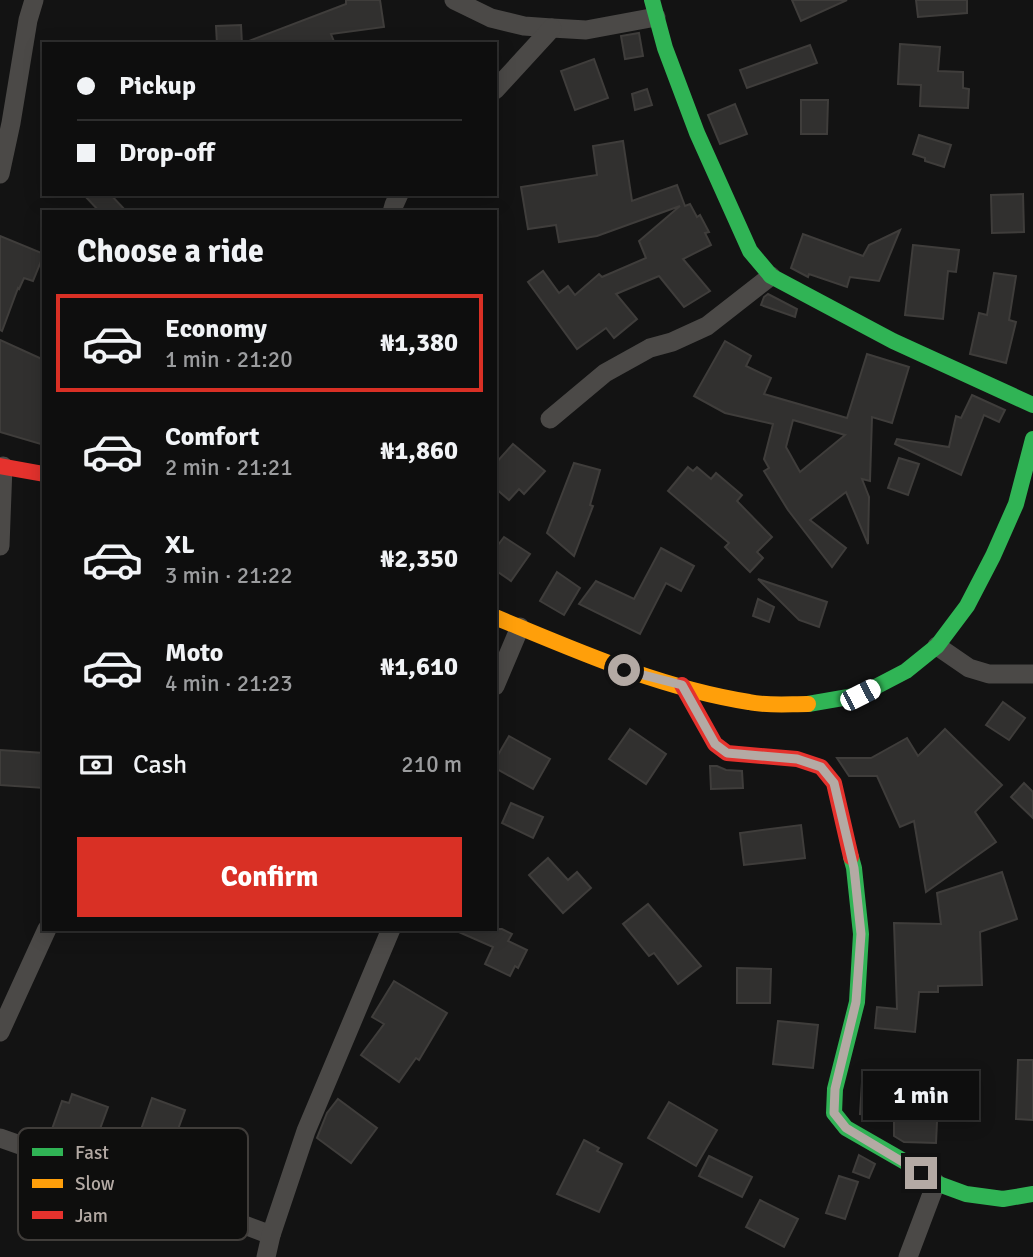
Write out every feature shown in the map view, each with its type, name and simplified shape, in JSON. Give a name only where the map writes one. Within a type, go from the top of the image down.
[{"type":"street","points":[[0,174],[34,0]]},
{"type":"street","points":[[454,0],[491,18],[524,26],[586,30],[654,8],[697,133],[750,251],[771,276],[893,341],[1033,405]]},
{"type":"street","points":[[497,88],[552,28]]},
{"type":"street","points":[[550,419],[605,373],[650,348],[672,342],[707,326],[771,276]]},
{"type":"street","points":[[497,618],[624,670],[709,695],[751,703],[809,704],[860,695],[906,671],[937,646],[967,606],[1027,481],[1033,439]]},
{"type":"street","points":[[0,547],[2,466],[42,474]]},
{"type":"street","points":[[497,681],[520,628]]},
{"type":"street","points":[[937,646],[969,668],[989,674],[1033,674]]},
{"type":"street","points":[[682,685],[715,744],[727,753],[797,759],[821,767],[834,783],[854,868],[861,934],[856,1002],[835,1089],[834,1113],[846,1128],[936,1183],[966,1194],[1003,1199],[1033,1194]]},
{"type":"street","points":[[0,1032],[46,931]]},
{"type":"street","points":[[266,1257],[306,1131],[390,931]]},
{"type":"street","points":[[0,1138],[18,1144]]},
{"type":"street","points":[[908,1257],[936,1183]]},
{"type":"street","points":[[248,1226],[271,1235]]},
{"type":"building","points":[[346,0],[380,0],[384,27],[331,34],[334,42],[246,42],[346,4]]},
{"type":"building","points":[[792,0],[847,0],[801,21]]},
{"type":"building","points":[[916,0],[967,0],[967,13],[918,17]]},
{"type":"building","points":[[241,25],[242,42],[217,42],[216,26]]},
{"type":"building","points":[[639,33],[643,56],[625,59],[621,36]]},
{"type":"building","points":[[900,44],[940,47],[938,71],[963,72],[963,88],[969,89],[968,108],[920,106],[921,85],[898,84]]},
{"type":"building","points":[[810,45],[817,63],[747,88],[740,70]]},
{"type":"building","points":[[594,59],[608,98],[575,110],[561,71]]},
{"type":"building","points":[[647,89],[652,105],[635,110],[632,94]]},
{"type":"building","points":[[801,100],[828,100],[827,134],[801,134]]},
{"type":"building","points":[[735,104],[747,134],[720,144],[708,115]]},
{"type":"building","points":[[919,135],[951,145],[944,167],[913,154]]},
{"type":"building","points":[[623,141],[632,201],[677,185],[685,206],[690,204],[697,217],[700,215],[709,232],[705,233],[711,245],[683,259],[710,291],[684,307],[659,276],[616,294],[637,319],[614,338],[606,328],[577,349],[528,282],[543,271],[559,293],[568,286],[575,295],[599,274],[602,277],[646,258],[639,241],[680,206],[597,236],[559,242],[556,225],[528,229],[521,187],[597,175],[593,146]]},
{"type":"building","points":[[1023,194],[1024,232],[992,233],[991,195]]},
{"type":"building","points":[[85,196],[112,196],[125,210],[98,210]]},
{"type":"building","points":[[900,230],[879,281],[850,277],[847,287],[809,274],[808,277],[791,268],[803,234],[863,256],[869,245]]},
{"type":"building","points":[[0,236],[42,253],[42,259],[33,281],[24,278],[18,288],[2,331]]},
{"type":"building","points":[[913,245],[959,250],[956,272],[948,271],[943,319],[905,315]]},
{"type":"building","points":[[994,273],[1016,276],[1009,320],[1016,322],[1006,363],[970,354],[979,313],[987,315]]},
{"type":"building","points":[[768,294],[797,309],[795,317],[761,305]]},
{"type":"building","points":[[0,340],[42,359],[42,444],[0,432]]},
{"type":"building","points":[[725,341],[751,356],[746,366],[771,378],[764,394],[847,418],[867,354],[909,367],[892,423],[872,417],[870,481],[862,479],[869,497],[868,544],[846,492],[810,520],[846,548],[832,567],[788,510],[764,471],[769,468],[764,459],[773,424],[725,413],[694,396]],"holes":[[[793,420],[845,435],[800,472],[786,447]]]},
{"type":"building","points":[[972,395],[1005,410],[999,422],[984,415],[961,475],[895,444],[897,439],[949,447],[956,416],[961,418]]},
{"type":"building","points":[[513,444],[545,471],[524,494],[519,489],[509,500],[497,490],[497,462]]},
{"type":"building","points":[[899,458],[919,464],[908,495],[888,488]]},
{"type":"building","points":[[574,463],[600,470],[590,505],[593,506],[574,556],[547,533]]},
{"type":"building","points":[[688,467],[693,471],[697,467],[711,479],[716,473],[742,495],[737,501],[772,537],[757,552],[763,558],[750,572],[725,547],[729,543],[668,491]]},
{"type":"building","points":[[504,537],[530,554],[511,581],[497,571],[497,546]]},
{"type":"building","points":[[661,548],[694,566],[681,591],[666,583],[640,634],[579,604],[596,581],[634,599]]},
{"type":"building","points":[[557,572],[580,588],[564,615],[540,601]]},
{"type":"building","points":[[758,579],[827,602],[819,627],[799,620]]},
{"type":"building","points":[[758,599],[774,607],[769,622],[753,616]]},
{"type":"building","points":[[1003,702],[1025,718],[1009,740],[986,725]]},
{"type":"building","points":[[630,729],[666,754],[646,784],[609,759]]},
{"type":"building","points":[[945,729],[1002,785],[975,812],[996,842],[926,892],[914,821],[900,827],[877,776],[849,776],[837,758],[871,758],[907,738],[918,756]]},
{"type":"building","points":[[509,736],[550,759],[533,789],[497,769],[497,757]]},
{"type":"building","points":[[0,750],[42,753],[42,788],[0,785]]},
{"type":"building","points":[[710,766],[742,771],[743,788],[711,789]]},
{"type":"building","points":[[1024,783],[1033,792],[1033,818],[1011,797]]},
{"type":"building","points":[[511,803],[543,817],[533,838],[502,823]]},
{"type":"building","points":[[801,825],[805,858],[744,865],[740,833]]},
{"type":"building","points":[[548,858],[568,880],[577,872],[591,888],[563,913],[529,875]]},
{"type":"building","points":[[1002,872],[1017,919],[980,932],[982,985],[938,986],[938,992],[919,992],[915,1032],[875,1028],[877,1007],[897,1009],[894,923],[941,924],[937,893]]},
{"type":"building","points":[[648,904],[701,966],[678,984],[654,953],[649,956],[623,924]]},
{"type":"building","points":[[502,929],[512,934],[508,941],[527,950],[518,968],[515,966],[510,976],[485,964],[493,947],[457,931]]},
{"type":"building","points":[[737,968],[771,969],[770,1003],[737,1003]]},
{"type":"building","points":[[394,981],[447,1013],[419,1060],[416,1058],[399,1082],[361,1055],[384,1024],[372,1017]]},
{"type":"building","points":[[778,1021],[818,1025],[813,1068],[773,1064]]},
{"type":"building","points":[[1018,1060],[1033,1060],[1033,1120],[1016,1119]]},
{"type":"building","points":[[916,1077],[939,1078],[936,1143],[904,1142],[894,1136],[894,1117],[860,1114],[862,1082],[916,1086]]},
{"type":"building","points":[[72,1094],[108,1107],[100,1128],[52,1128],[62,1101],[69,1103]]},
{"type":"building","points":[[152,1098],[185,1110],[178,1128],[142,1128]]},
{"type":"building","points":[[338,1099],[377,1128],[351,1163],[317,1138],[327,1113]]},
{"type":"building","points":[[669,1102],[717,1130],[696,1166],[648,1138]]},
{"type":"building","points":[[584,1140],[599,1148],[597,1151],[622,1164],[599,1212],[557,1194]]},
{"type":"building","points":[[859,1155],[875,1164],[869,1178],[853,1172]]},
{"type":"building","points":[[709,1156],[752,1177],[742,1197],[699,1176]]},
{"type":"building","points":[[839,1176],[858,1182],[845,1219],[826,1213]]},
{"type":"building","points":[[760,1200],[798,1219],[784,1247],[746,1227]]},
{"type":"traffic: fast","points":[[652,0],[665,48],[697,133],[750,251],[771,276],[893,341],[1033,405]]},
{"type":"traffic: fast","points":[[808,704],[860,695],[906,671],[937,646],[967,606],[993,556],[1016,504],[1033,439]]},
{"type":"traffic: fast","points":[[851,857],[861,934],[857,1002],[835,1089],[834,1113],[846,1128],[936,1183],[966,1194],[1003,1199],[1033,1194]]},
{"type":"traffic: slow","points":[[497,618],[619,667],[683,688],[756,703],[808,704]]},
{"type":"traffic: jam","points":[[0,466],[42,474]]},
{"type":"traffic: jam","points":[[682,685],[715,744],[727,753],[797,759],[821,767],[834,783],[851,857]]},
{"type":"route","points":[[624,670],[682,685],[715,744],[727,753],[797,759],[821,767],[834,783],[854,868],[861,934],[856,1002],[835,1089],[834,1113],[846,1128],[921,1173]]}]
